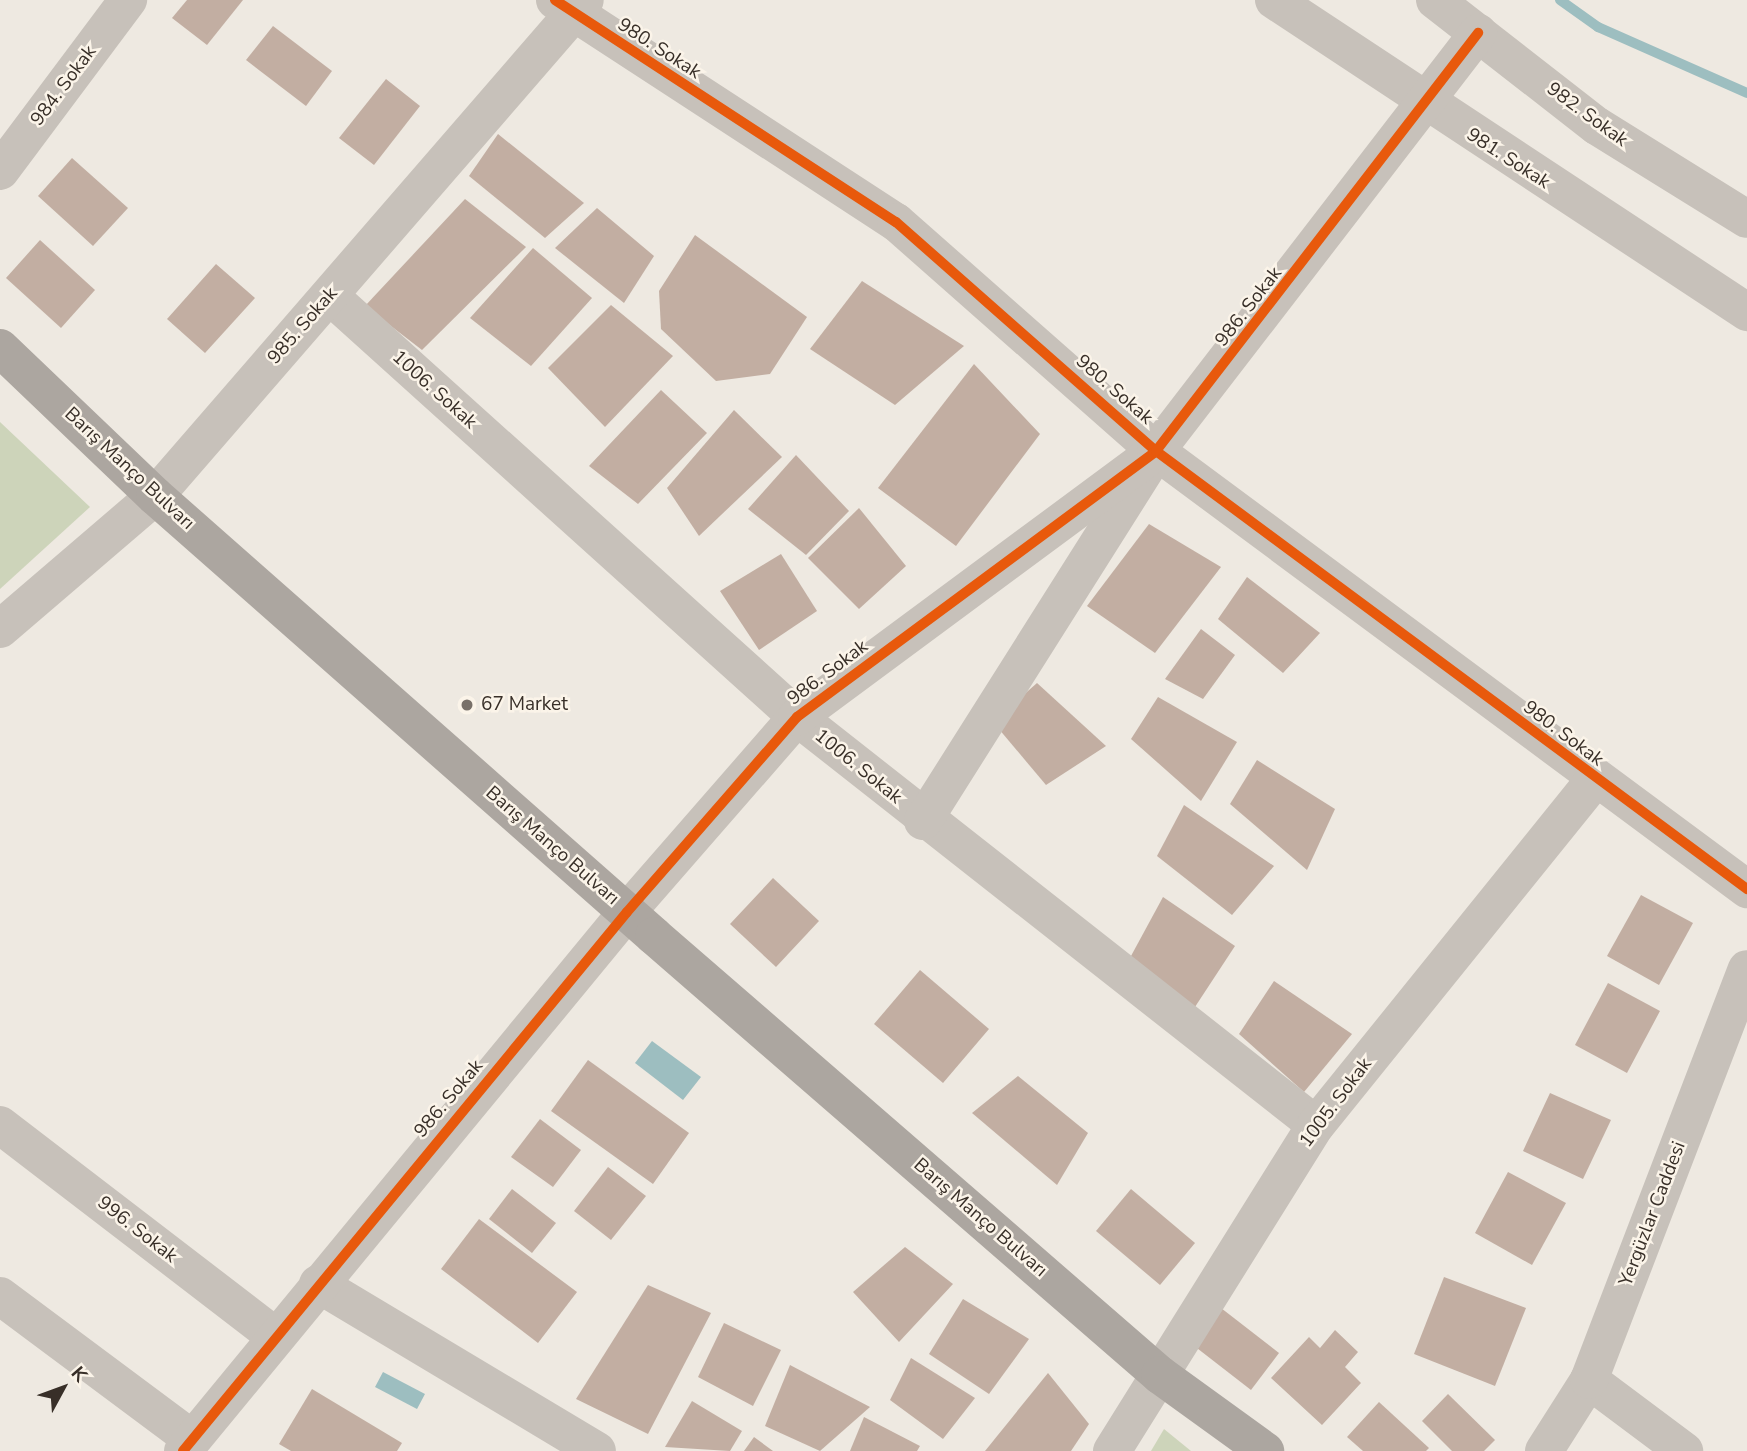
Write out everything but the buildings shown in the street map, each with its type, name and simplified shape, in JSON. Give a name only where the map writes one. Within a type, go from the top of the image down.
[{"type":"main road","name":"Barış Manço Bulvarı","points":[[0,348],[155,496],[627,912],[1169,1382],[1240,1451]]},
{"type":"main road","name":"Barış Manço Bulvarı","points":[[1169,1382],[1265,1451]]},
{"type":"street","name":"984. Sokak","points":[[0,171],[128,0]]},
{"type":"street","name":"981. Sokak","points":[[1274,0],[1426,106],[1747,312]]},
{"type":"street","name":"982. Sokak","points":[[1435,0],[1597,126],[1747,219]]},
{"type":"street","name":"985. Sokak","points":[[0,629],[155,496],[330,296],[571,5]]},
{"type":"street","name":"980. Sokak","points":[[571,5],[896,222],[1156,451],[1594,779],[1747,890]]},
{"type":"street","name":"986. Sokak","points":[[188,1445],[274,1335],[627,912],[797,717],[1156,451],[1426,106],[1478,33]]},
{"type":"street","name":"1006. Sokak","points":[[330,296],[797,717],[923,821],[1315,1125]]},
{"type":"street","points":[[923,821],[1156,451]]},
{"type":"street","name":"1005. Sokak","points":[[1112,1451],[1169,1382],[1315,1125],[1594,779]]},
{"type":"street","name":"Yergüzlar Caddesi","points":[[1544,1451],[1584,1389],[1747,969]]},
{"type":"street","name":"996. Sokak","points":[[0,1125],[274,1335]]},
{"type":"street","points":[[318,1284],[597,1451]]},
{"type":"street","points":[[0,1296],[188,1445]]},
{"type":"street","points":[[1573,1451],[1584,1389],[1684,1451]]},
{"type":"green space","points":[[0,422],[90,507],[0,589]]},
{"type":"green space","points":[[1164,1429],[1191,1451],[1151,1451]]},
{"type":"water","points":[[652,1041],[701,1077],[683,1100],[635,1063]]},
{"type":"water","points":[[383,1372],[425,1394],[417,1409],[375,1387]]},
{"type":"waterway","points":[[1560,0],[1598,27],[1747,93]]},
{"type":"cycle path","points":[[555,0],[896,222],[1156,451],[1747,889]]},
{"type":"cycle path","points":[[183,1451],[627,912],[797,717],[1156,451],[1478,33]]},
{"type":"place","name":"67 Market","points":[[467,705]]}]
